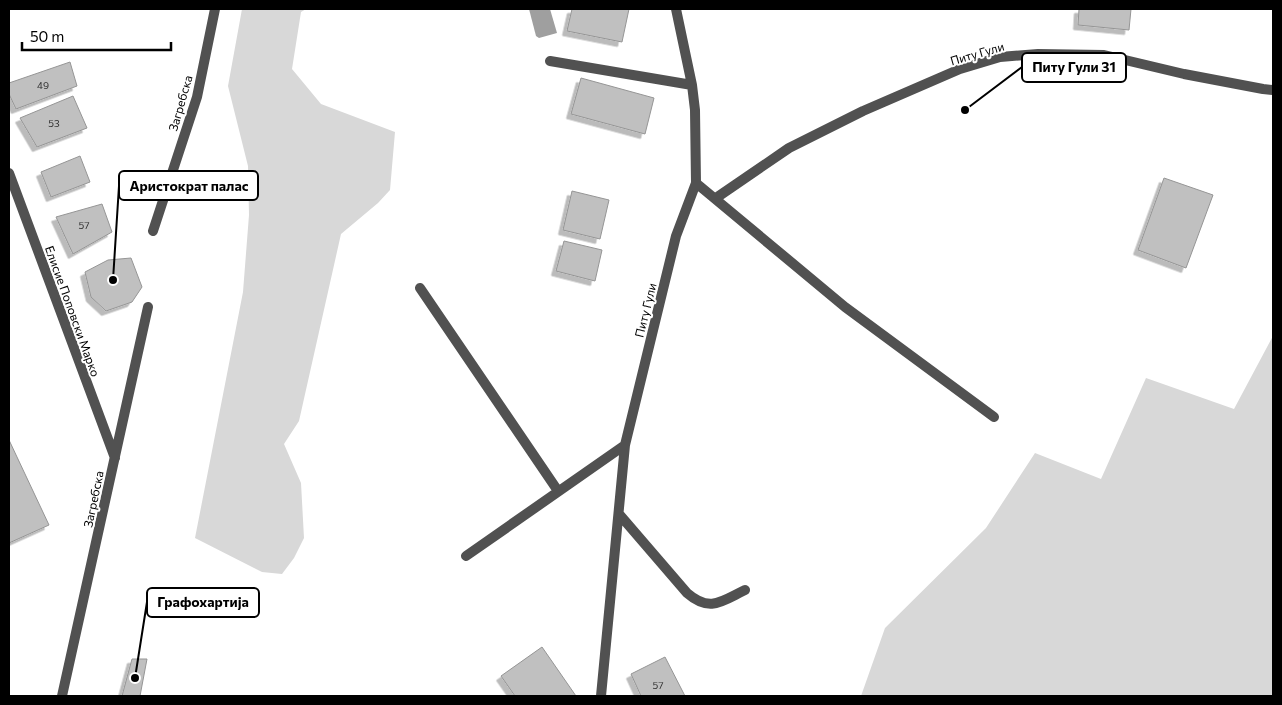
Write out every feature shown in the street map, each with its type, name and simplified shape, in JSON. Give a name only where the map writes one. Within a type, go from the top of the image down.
[{"type":"street","name":"Загребска","points":[[153,232],[197,97],[215,9]]},
{"type":"street","name":"Питу Гули","points":[[601,696],[625,445],[676,236],[696,183],[695,110],[692,85],[676,9]]},
{"type":"street","name":"Питу Гули","points":[[716,198],[789,148],[863,111],[960,69],[1000,57],[1038,54],[1104,54],[1184,74],[1263,90],[1273,90]]},
{"type":"street","points":[[550,62],[692,85]]},
{"type":"street","name":"Елисие Поповски Марко","points":[[9,173],[115,458]]},
{"type":"street","points":[[696,183],[845,307],[994,417]]},
{"type":"street","points":[[420,288],[558,491]]},
{"type":"street","name":"Загребска","points":[[62,696],[148,307]]},
{"type":"street","points":[[466,556],[625,445]]},
{"type":"street","points":[[619,514],[687,593],[697,601],[716,604],[745,590]]},
{"type":"shaded area","points":[[242,9],[306,9],[301,12],[292,69],[321,104],[395,132],[390,190],[378,203],[341,234],[299,421],[284,444],[301,483],[304,538],[294,558],[282,574],[262,572],[195,538],[243,292],[249,215],[248,166],[228,86]]},
{"type":"shaded area","points":[[529,9],[550,9],[557,33],[539,38],[536,36]]},
{"type":"shaded area","points":[[1273,336],[1273,696],[861,696],[885,628],[986,528],[1035,453],[1101,479],[1146,378],[1234,409]]},
{"type":"building","points":[[572,9],[629,9],[622,42],[567,31]]},
{"type":"building","points":[[1079,9],[1131,9],[1129,30],[1078,25]]},
{"type":"building","points":[[70,62],[77,86],[16,109],[9,94],[9,83]]},
{"type":"building","points":[[581,78],[654,98],[645,134],[571,114]]},
{"type":"building","points":[[73,96],[87,128],[37,147],[20,118]]},
{"type":"building","points":[[80,156],[90,182],[51,197],[41,172]]},
{"type":"building","points":[[1164,178],[1213,195],[1186,268],[1138,250]]},
{"type":"building","points":[[572,191],[609,200],[600,239],[563,230]]},
{"type":"building","points":[[102,204],[112,232],[73,254],[56,217]]},
{"type":"building","points":[[564,241],[602,250],[595,281],[556,271]]},
{"type":"building","points":[[131,258],[142,287],[132,302],[106,311],[91,297],[85,272],[108,260]]},
{"type":"building","points":[[9,440],[49,525],[9,543]]},
{"type":"building","points":[[542,647],[576,696],[515,696],[501,676]]},
{"type":"building","points":[[665,657],[685,696],[641,696],[631,674]]},
{"type":"building","points":[[132,659],[147,659],[140,696],[122,696]]},
{"type":"place","name":"Питу Гули 31","points":[[965,110]]},
{"type":"place","name":"Аристократ палас","points":[[113,280]]},
{"type":"place","name":"Графохартија","points":[[135,678]]}]
